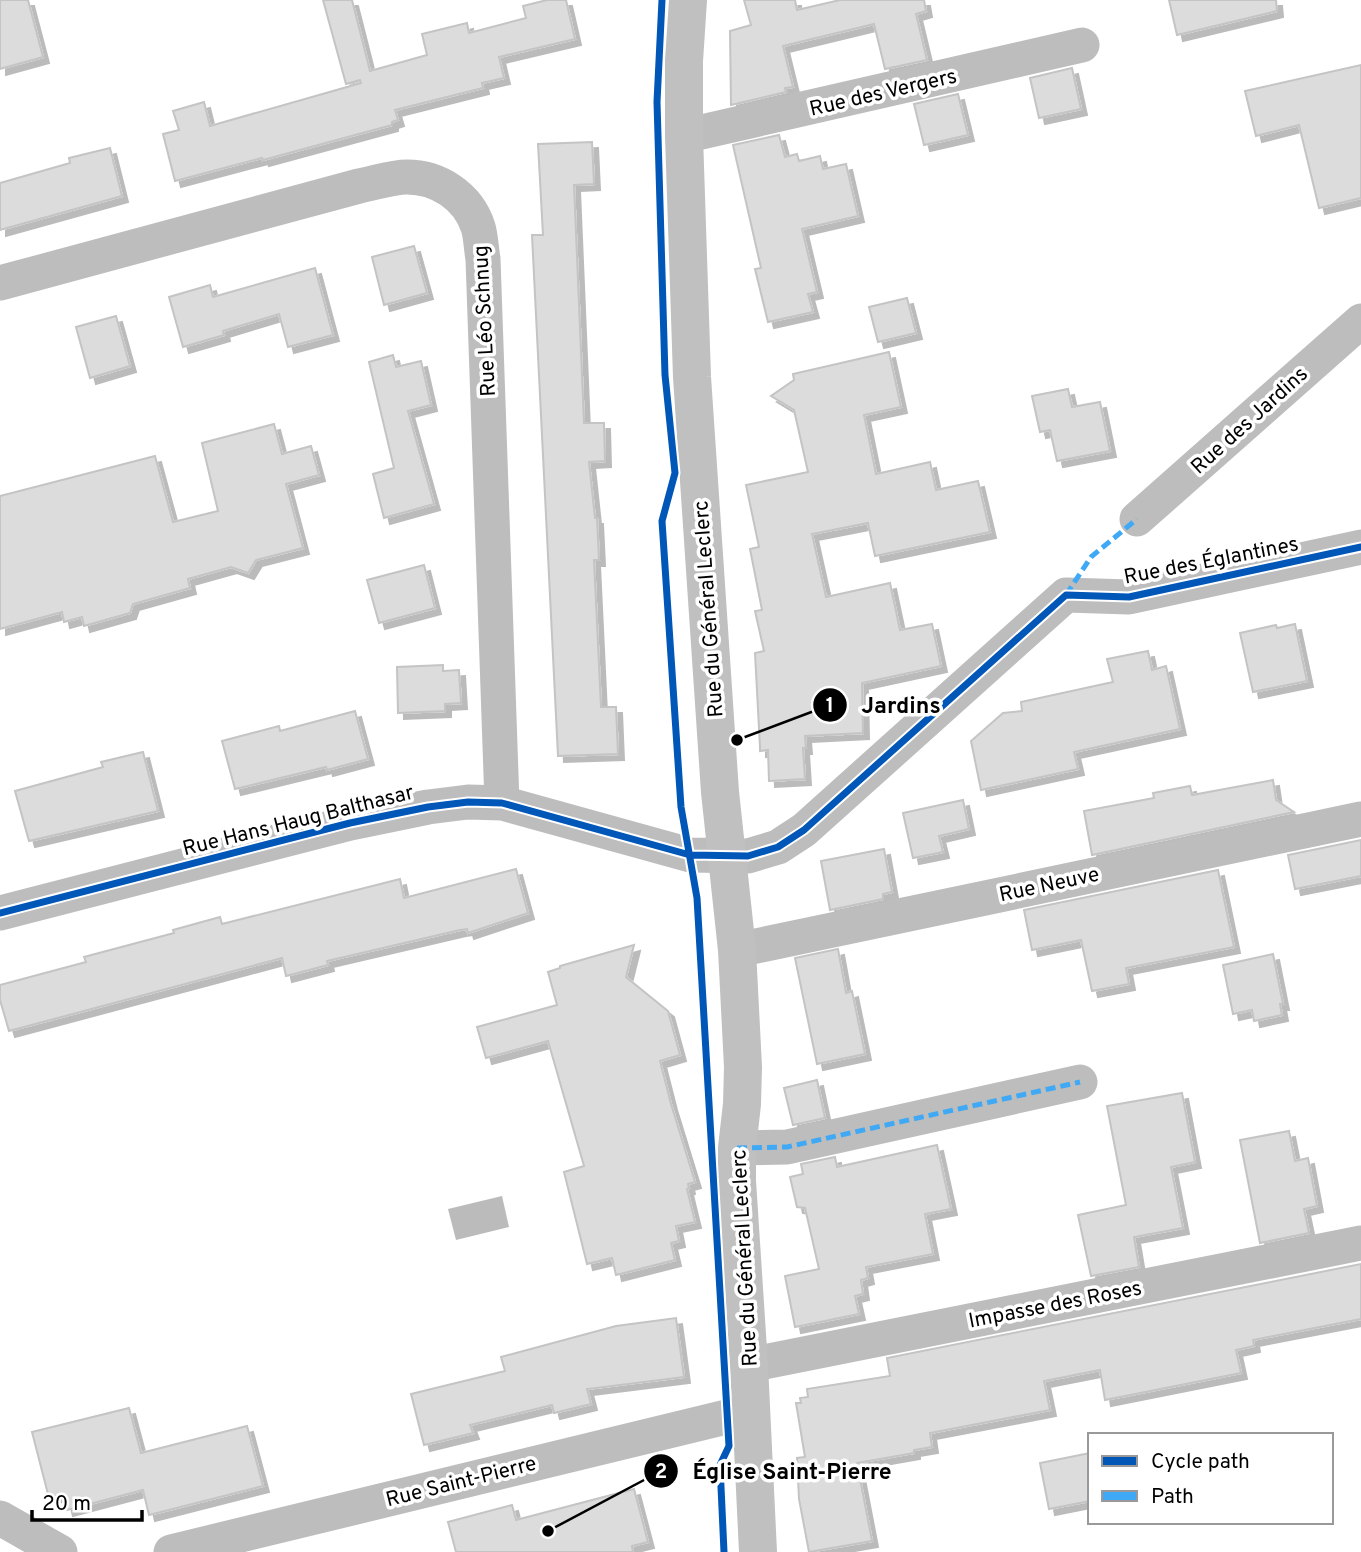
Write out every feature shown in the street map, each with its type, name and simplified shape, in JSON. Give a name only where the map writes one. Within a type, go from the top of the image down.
[{"type":"main road","name":"Rue du Général Leclerc","points":[[688,0],[684,61],[684,136],[692,377],[720,792],[737,950],[743,1067],[737,1148],[758,1552]]},
{"type":"street","name":"Rue des Vergers","points":[[684,136],[1082,45]]},
{"type":"street","name":"Rue Léo Schnug","points":[[0,283],[359,186],[406,177],[430,180],[450,189],[465,203],[478,226],[483,259],[502,803]]},
{"type":"street","name":"Rue des Jardins","points":[[1137,519],[1361,321]]},
{"type":"street","name":"Rue des Églantines","points":[[728,857],[748,856],[778,847],[804,830],[1066,595],[1129,597],[1361,547]]},
{"type":"street","name":"Rue Hans Haug Balthasar","points":[[0,913],[350,823],[468,802],[502,803],[679,853],[728,857]]},
{"type":"street","name":"Rue Neuve","points":[[737,950],[1361,819]]},
{"type":"street","points":[[737,1148],[787,1147],[1080,1082]]},
{"type":"street","name":"Impasse des Roses","points":[[749,1365],[1361,1243]]},
{"type":"street","name":"Rue Saint-Pierre","points":[[171,1552],[751,1410]]},
{"type":"street","points":[[0,1518],[60,1552]]},
{"type":"shaded area","points":[[502,1196],[509,1227],[456,1240],[448,1209]]},
{"type":"building","points":[[0,0],[28,0],[43,57],[0,69]]},
{"type":"building","points":[[323,0],[352,0],[370,71],[427,55],[422,34],[467,23],[469,33],[526,18],[523,6],[547,0],[566,0],[575,39],[499,57],[504,78],[482,83],[483,88],[395,110],[398,120],[392,122],[392,125],[175,181],[163,134],[179,130],[173,111],[204,102],[210,126],[361,83],[360,80],[346,84]]},
{"type":"building","points":[[744,0],[795,0],[797,10],[840,0],[924,0],[926,11],[916,14],[927,60],[885,69],[874,24],[783,46],[793,87],[785,88],[786,92],[731,105],[730,31],[751,25]]},
{"type":"building","points":[[1169,0],[1276,0],[1277,11],[1177,35]]},
{"type":"building","points":[[1361,65],[1361,198],[1319,208],[1299,125],[1256,136],[1245,91]]},
{"type":"building","points":[[1072,68],[1081,109],[1039,118],[1030,78]]},
{"type":"building","points":[[958,94],[968,135],[924,145],[914,104]]},
{"type":"building","points":[[779,135],[785,157],[797,154],[799,161],[820,156],[823,169],[846,164],[858,216],[802,229],[817,292],[808,294],[813,312],[768,322],[755,269],[761,268],[733,145]]},
{"type":"building","points":[[592,142],[594,184],[574,185],[584,423],[604,423],[605,461],[589,462],[597,518],[599,560],[594,560],[601,707],[616,707],[618,754],[558,756],[532,235],[543,235],[538,144]]},
{"type":"building","points":[[110,148],[122,196],[0,230],[0,183],[70,163],[69,158]]},
{"type":"building","points":[[414,246],[427,293],[384,305],[372,257]]},
{"type":"building","points":[[315,268],[333,335],[288,347],[279,314],[223,331],[224,335],[183,347],[169,297],[210,285],[213,297]]},
{"type":"building","points":[[907,298],[916,333],[878,342],[869,307]]},
{"type":"building","points":[[116,316],[130,366],[90,378],[76,327]]},
{"type":"building","points":[[889,352],[901,407],[864,415],[876,474],[930,462],[936,490],[978,481],[990,532],[875,556],[868,523],[812,534],[826,597],[890,583],[900,630],[932,624],[941,666],[862,683],[863,733],[805,736],[805,779],[769,781],[768,750],[760,751],[755,653],[764,651],[755,611],[762,610],[750,549],[759,547],[746,485],[808,472],[794,410],[771,396],[794,380],[793,374]]},
{"type":"building","points":[[393,355],[396,367],[421,361],[431,405],[408,411],[434,504],[384,518],[373,474],[394,468],[369,362]]},
{"type":"building","points":[[1068,389],[1072,407],[1100,402],[1110,451],[1057,461],[1050,430],[1040,432],[1032,396]]},
{"type":"building","points":[[274,424],[282,454],[311,446],[319,475],[286,484],[303,548],[256,560],[248,573],[231,567],[188,579],[190,588],[133,604],[130,613],[84,626],[82,617],[64,622],[62,612],[0,629],[0,496],[155,456],[173,522],[218,511],[202,443]]},
{"type":"building","points":[[424,565],[435,608],[379,623],[367,580]]},
{"type":"building","points":[[1295,624],[1307,681],[1253,692],[1240,633]]},
{"type":"building","points":[[1148,651],[1152,670],[1166,666],[1180,729],[1074,752],[1078,769],[981,790],[971,741],[1003,713],[1022,711],[1021,702],[1113,682],[1107,659]]},
{"type":"building","points":[[443,665],[443,671],[459,670],[461,703],[445,704],[445,711],[398,713],[397,667]]},
{"type":"building","points":[[355,711],[368,759],[235,789],[222,741],[279,726],[280,731]]},
{"type":"building","points":[[143,752],[158,811],[29,841],[15,791],[103,767],[101,762]]},
{"type":"building","points":[[1273,780],[1276,800],[1294,812],[1092,855],[1084,811],[1154,798],[1153,793],[1190,786],[1192,795]]},
{"type":"building","points":[[963,800],[969,829],[939,836],[943,852],[913,858],[903,813]]},
{"type":"building","points":[[1361,840],[1361,876],[1295,889],[1288,855]]},
{"type":"building","points":[[884,849],[892,892],[883,894],[883,899],[830,910],[821,861]]},
{"type":"building","points":[[516,869],[528,913],[468,933],[467,929],[460,930],[327,961],[328,965],[286,976],[282,958],[9,1031],[0,1000],[0,985],[86,962],[84,957],[174,933],[173,930],[220,917],[222,924],[400,879],[404,898]]},
{"type":"building","points":[[1218,870],[1234,947],[1126,968],[1129,984],[1092,991],[1081,940],[1032,950],[1024,910]]},
{"type":"building","points":[[634,945],[626,977],[668,1011],[680,1055],[660,1061],[695,1182],[688,1184],[687,1189],[695,1222],[676,1226],[679,1241],[671,1243],[675,1260],[616,1275],[612,1258],[587,1264],[564,1172],[584,1166],[548,1041],[486,1058],[477,1027],[557,1005],[548,972],[560,966]]},
{"type":"building","points":[[838,949],[846,993],[852,991],[865,1054],[817,1064],[795,958]]},
{"type":"building","points":[[1273,954],[1283,1004],[1280,1004],[1282,1015],[1254,1021],[1252,1010],[1233,1014],[1223,965]]},
{"type":"building","points":[[817,1080],[825,1118],[793,1125],[784,1088]]},
{"type":"building","points":[[1182,1093],[1195,1162],[1171,1167],[1183,1228],[1134,1237],[1139,1267],[1091,1276],[1078,1215],[1126,1205],[1107,1106]]},
{"type":"building","points":[[1289,1131],[1295,1161],[1308,1158],[1317,1206],[1304,1209],[1309,1233],[1260,1243],[1240,1140]]},
{"type":"building","points":[[937,1145],[951,1209],[925,1214],[933,1254],[866,1267],[868,1278],[861,1280],[863,1294],[855,1296],[859,1314],[795,1327],[785,1276],[819,1269],[805,1208],[797,1207],[790,1177],[803,1174],[801,1164],[835,1157],[837,1167]]},
{"type":"building","points":[[1361,1264],[1361,1319],[1253,1340],[1254,1346],[1236,1350],[1241,1373],[1105,1400],[1100,1370],[1044,1381],[1050,1410],[930,1433],[932,1447],[914,1450],[914,1453],[857,1463],[872,1541],[809,1552],[799,1499],[797,1458],[805,1457],[796,1403],[801,1403],[800,1398],[808,1397],[807,1389],[890,1376],[887,1358]]},
{"type":"building","points":[[676,1318],[684,1377],[587,1389],[591,1404],[554,1413],[552,1405],[470,1425],[473,1433],[424,1445],[411,1394],[505,1371],[501,1357],[616,1326]]},
{"type":"building","points":[[129,1408],[141,1453],[247,1426],[263,1486],[149,1515],[143,1490],[67,1510],[63,1494],[49,1498],[32,1432]]},
{"type":"building","points":[[1088,1453],[1088,1501],[1049,1509],[1040,1463]]},
{"type":"building","points":[[634,1489],[648,1542],[632,1546],[633,1552],[456,1552],[448,1522],[512,1505],[516,1520]]},
{"type":"marked path","points":[[1066,595],[1091,557],[1137,519]]},
{"type":"marked path","points":[[737,1148],[787,1147],[1080,1082]]},
{"type":"cycle path","points":[[662,0],[657,102],[665,375],[675,473],[662,521],[681,807],[697,898],[729,1446],[720,1465],[724,1552]]},
{"type":"cycle path","points":[[0,913],[350,823],[468,802],[502,803],[690,855],[748,856],[778,847],[804,830],[1066,595],[1129,597],[1361,547]]},
{"type":"place","name":"Jardins","points":[[737,740]]},
{"type":"place","name":"Église Saint-Pierre","points":[[548,1531]]}]
